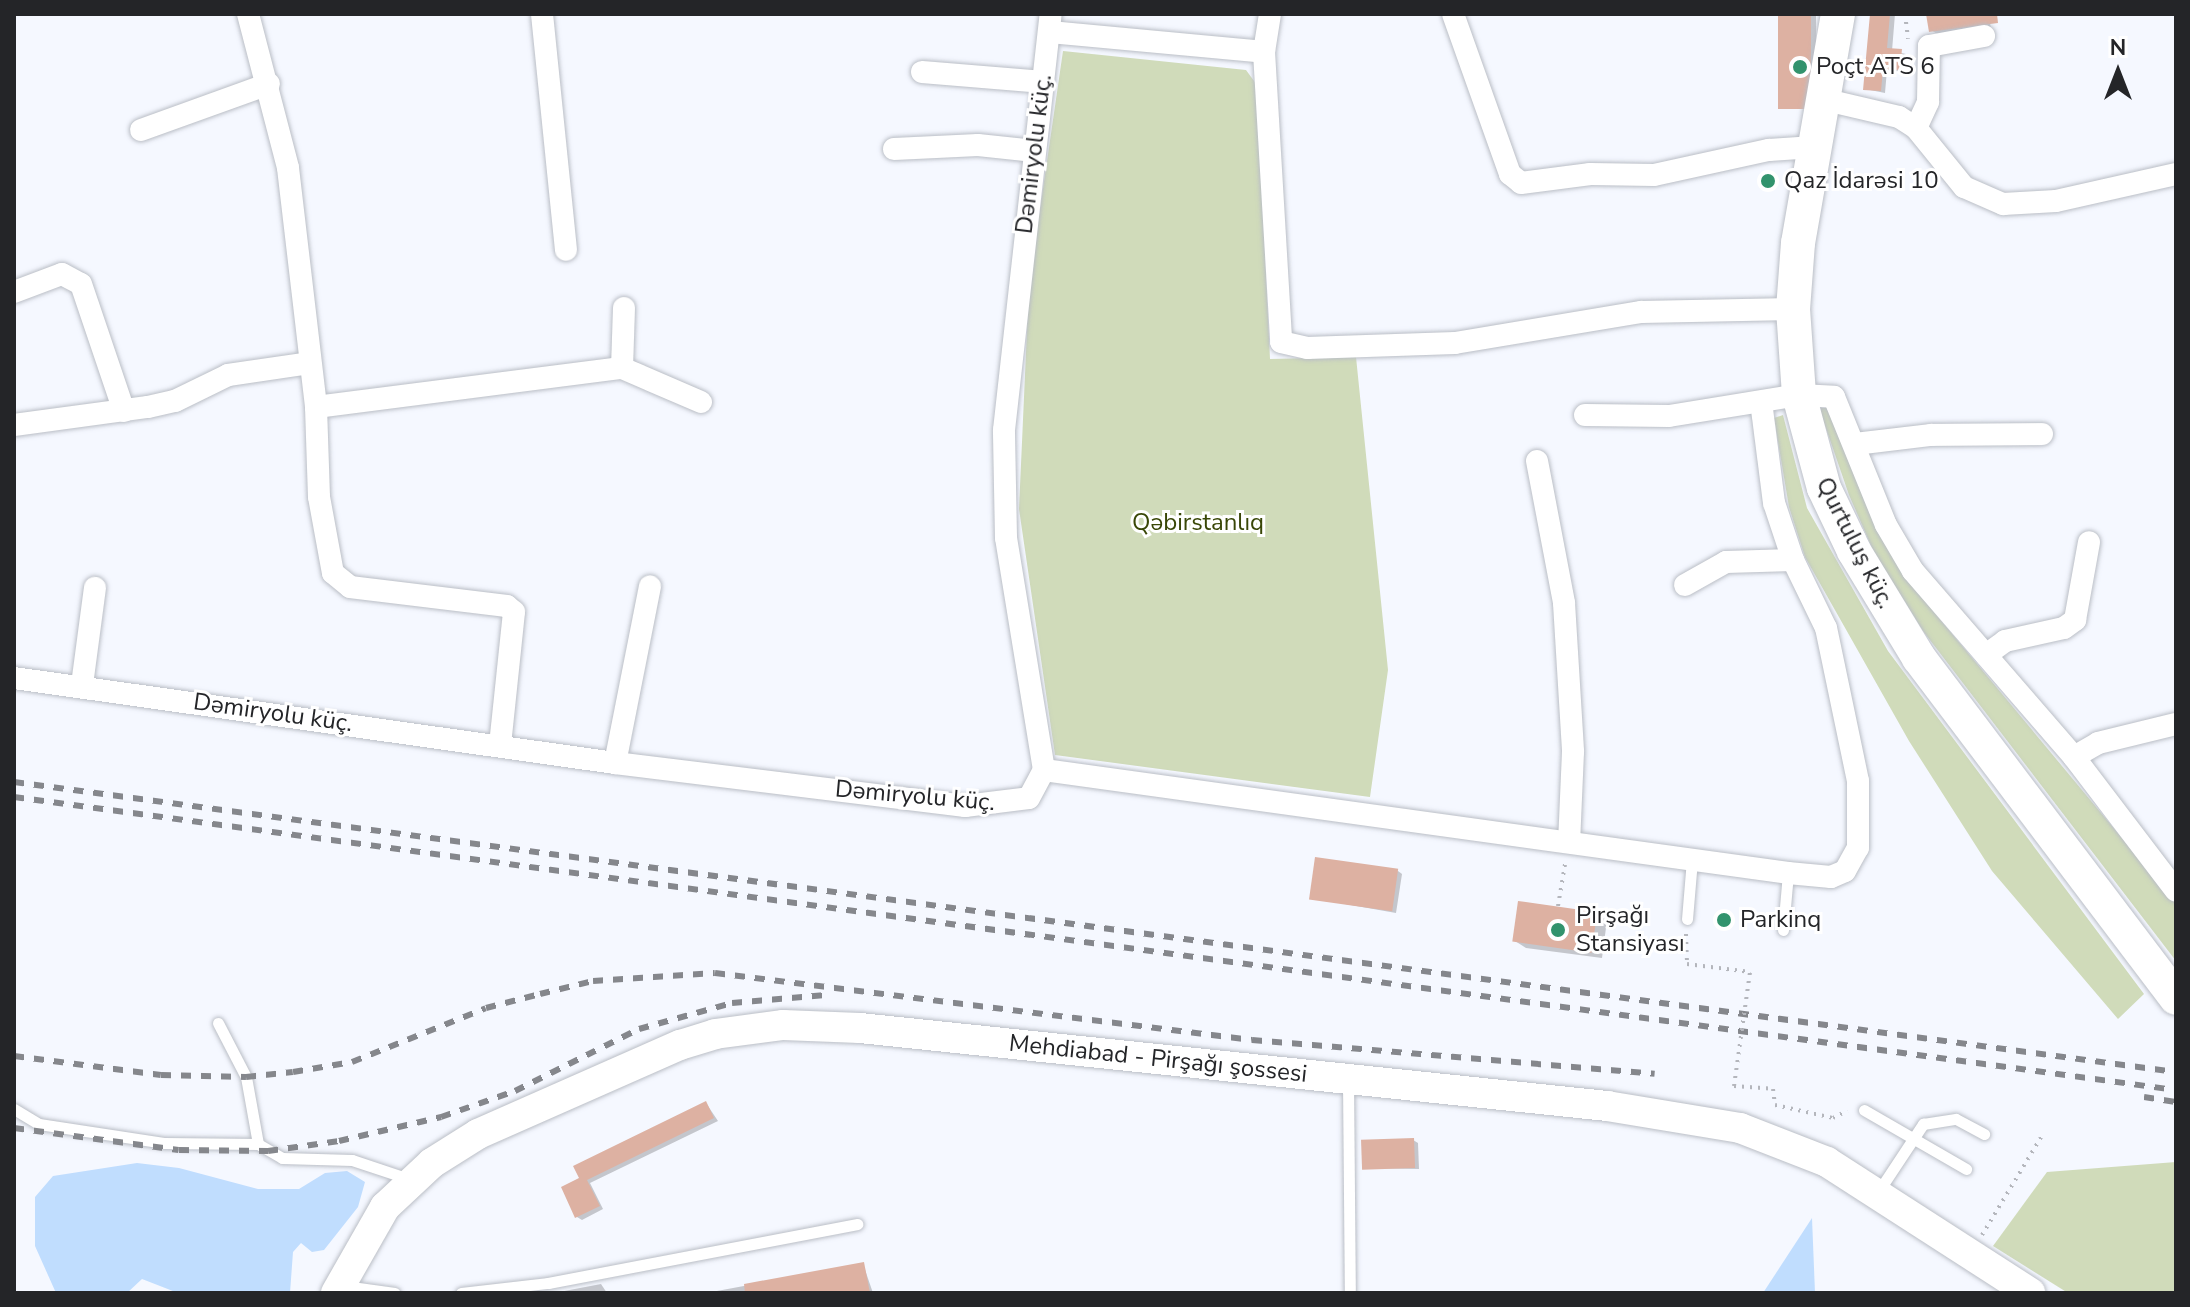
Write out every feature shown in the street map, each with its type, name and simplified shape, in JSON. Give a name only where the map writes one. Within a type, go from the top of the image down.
[{"type":"main road","name":"Qurtuluş küç.","points":[[1838,14],[1814,147],[1793,309],[1799,395],[1824,488],[1886,607],[1971,730],[2172,992]]},
{"type":"main road","name":"Mehdiabad - Pirşağı şossesi","points":[[338,1289],[385,1207],[412,1180],[478,1134],[680,1045],[750,1027],[860,1028],[1607,1106],[1725,1125],[1799,1148],[1878,1193],[2030,1293]]},
{"type":"street","points":[[248,14],[269,84],[288,168],[316,407],[319,497],[333,573],[339,583],[507,606],[514,612],[500,746]]},
{"type":"street","points":[[542,14],[566,250]]},
{"type":"street","points":[[1270,14],[1264,52],[1281,342],[1307,348],[1455,343],[1641,312],[1793,309]]},
{"type":"street","points":[[1453,14],[1510,174],[1521,183],[1590,174],[1654,175],[1769,150],[1814,147]]},
{"type":"street","points":[[1051,23],[1264,52]]},
{"type":"street","name":"Dəmiryolu küç.","points":[[14,678],[82,685],[615,763],[965,806],[1029,798],[1044,770],[1002,492],[1012,322],[1051,23]]},
{"type":"street","points":[[1916,128],[1928,102],[1929,46],[1984,36]]},
{"type":"street","points":[[922,72],[1044,82]]},
{"type":"street","points":[[141,130],[269,84]]},
{"type":"street","points":[[1822,99],[1899,117],[1916,128],[1964,187],[2003,204],[2056,201],[2176,174]]},
{"type":"street","points":[[894,149],[978,145],[1035,151]]},
{"type":"street","points":[[14,292],[62,274],[81,284],[124,411]]},
{"type":"street","points":[[622,368],[624,308]]},
{"type":"street","points":[[14,425],[175,401],[228,375],[309,363]]},
{"type":"street","points":[[316,407],[622,368],[701,402]]},
{"type":"street","points":[[1585,415],[1669,416],[1799,395],[1834,397],[1886,525],[1913,571],[2074,757],[2176,891]]},
{"type":"street","points":[[1044,770],[1788,873],[1831,877],[1845,871],[1858,848],[1861,808],[1833,651],[1793,560],[1774,503],[1761,402]]},
{"type":"street","points":[[1855,444],[1945,434],[2042,434]]},
{"type":"street","points":[[1537,461],[1564,603],[1573,752],[1569,842]]},
{"type":"street","points":[[1986,655],[2005,641],[2064,628],[2075,620],[2089,542]]},
{"type":"street","points":[[1685,585],[1726,562],[1793,560]]},
{"type":"street","points":[[615,763],[650,586]]},
{"type":"street","points":[[82,685],[95,588]]},
{"type":"street","points":[[2074,757],[2098,743],[2176,724]]},
{"type":"lane","points":[[1687,919],[1692,859]]},
{"type":"lane","points":[[1783,930],[1788,873]]},
{"type":"lane","points":[[218,1023],[246,1077],[258,1144]]},
{"type":"lane","points":[[1348,1079],[1350,1293]]},
{"type":"lane","points":[[14,1109],[39,1124],[148,1141],[258,1144],[282,1158],[352,1160],[412,1180]]},
{"type":"lane","points":[[1864,1110],[1966,1169]]},
{"type":"lane","points":[[1878,1193],[1911,1136],[1923,1124],[1947,1118],[1984,1134]]},
{"type":"lane","points":[[461,1293],[548,1283],[857,1224]]},
{"type":"lane","points":[[338,1289],[395,1293]]},
{"type":"path","points":[[1558,906],[1569,842]]},
{"type":"path","points":[[1687,919],[1687,964],[1750,972],[1734,1086],[1773,1089],[1775,1105],[1833,1118],[1854,1109],[1864,1110]]},
{"type":"path","points":[[1970,1254],[2043,1134]]},
{"type":"green space","name":"Qəbirstanlıq","points":[[1063,51],[1246,70],[1257,85],[1270,359],[1356,357],[1388,670],[1370,797],[1055,755],[1019,509],[1029,285]]},
{"type":"green space","points":[[1831,407],[1933,611],[2176,903],[2176,961],[1923,631],[1873,550],[1849,495],[1819,408]]},
{"type":"green space","points":[[1783,415],[1807,508],[1888,651],[2144,994],[2118,1019],[1992,871],[1909,741],[1805,557],[1789,507],[1774,418]]},
{"type":"green space","points":[[2176,1162],[2176,1293],[2068,1293],[1993,1246],[2047,1172]]},
{"type":"water","points":[[137,1163],[179,1168],[258,1189],[299,1189],[325,1173],[347,1171],[365,1182],[358,1207],[324,1250],[312,1252],[301,1243],[293,1252],[290,1293],[178,1293],[142,1279],[127,1293],[56,1293],[35,1246],[35,1197],[53,1176]]},
{"type":"water","points":[[1812,1218],[1815,1293],[1763,1293]]},
{"type":"building","points":[[1778,14],[1811,14],[1811,109],[1778,109]]},
{"type":"building","points":[[1870,14],[1890,14],[1887,48],[1902,49],[1900,70],[1883,69],[1881,91],[1863,90]]},
{"type":"building","points":[[1926,14],[1997,14],[1998,23],[1929,32]]},
{"type":"building","points":[[1315,857],[1398,869],[1392,911],[1309,900]]},
{"type":"building","points":[[1518,901],[1597,912],[1592,953],[1512,942]]},
{"type":"building","points":[[706,1101],[714,1118],[587,1180],[600,1206],[575,1218],[561,1187],[579,1178],[573,1166]]},
{"type":"building","points":[[1414,1138],[1415,1168],[1362,1170],[1361,1140]]},
{"type":"building","points":[[864,1262],[870,1293],[745,1293],[744,1284]]},
{"type":"railway","points":[[14,782],[2176,1072]]},
{"type":"railway","points":[[14,797],[2176,1090]]},
{"type":"railway","points":[[14,1056],[161,1075],[246,1077],[293,1072],[352,1062],[486,1008],[593,981],[715,973],[1252,1040],[1655,1074]]},
{"type":"railway","points":[[14,1128],[179,1150],[268,1151],[339,1141],[441,1117],[515,1091],[639,1029],[732,1003],[826,995]]},
{"type":"railway","points":[[2144,1097],[2176,1102]]},
{"type":"place","name":"Poçt ATS 6","points":[[1800,67]]},
{"type":"place","name":"Qaz İdarəsi 10","points":[[1768,181]]},
{"type":"place","name":"Parkinq","points":[[1724,920]]},
{"type":"place","name":"Pirşağı Stansiyası","points":[[1558,930]]}]
